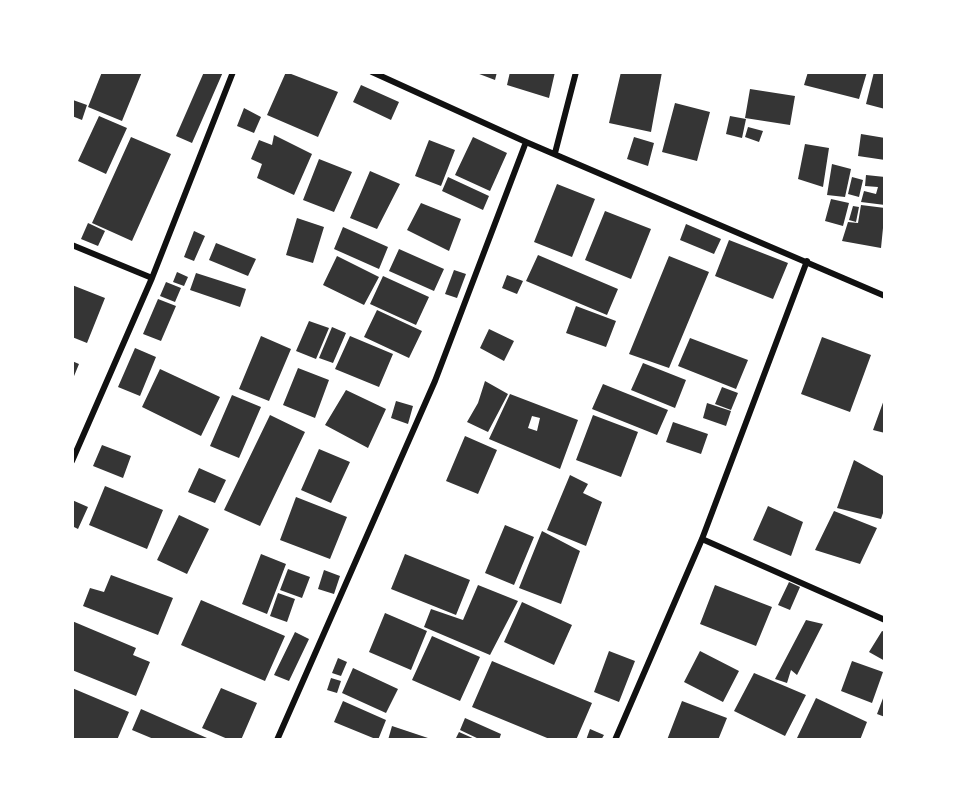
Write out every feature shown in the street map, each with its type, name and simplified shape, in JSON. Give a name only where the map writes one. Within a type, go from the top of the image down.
[{"type":"street","points":[[72,461],[152,278],[233,72]]},
{"type":"street","points":[[372,72],[526,142],[885,296]]},
{"type":"street","points":[[555,153],[576,72]]},
{"type":"street","points":[[277,740],[435,381],[526,142]]},
{"type":"street","points":[[72,245],[152,278]]},
{"type":"street","points":[[615,740],[702,539],[807,261]]},
{"type":"street","points":[[702,539],[885,620]]},
{"type":"building","points":[[102,72],[142,72],[122,121],[88,107]]},
{"type":"building","points":[[204,72],[223,72],[192,143],[176,136]]},
{"type":"building","points":[[286,72],[338,92],[318,137],[267,115]]},
{"type":"building","points":[[474,72],[497,72],[495,80]]},
{"type":"building","points":[[510,72],[555,72],[549,98],[507,85]]},
{"type":"building","points":[[621,72],[662,72],[651,132],[609,123]]},
{"type":"building","points":[[808,72],[867,72],[859,99],[804,85]]},
{"type":"building","points":[[874,72],[885,72],[885,109],[866,104]]},
{"type":"building","points":[[361,85],[399,102],[391,120],[353,102]]},
{"type":"building","points":[[750,89],[795,96],[790,125],[745,118]]},
{"type":"building","points":[[73,100],[87,105],[82,120],[72,116]]},
{"type":"building","points":[[675,103],[710,112],[697,161],[662,152]]},
{"type":"building","points":[[244,108],[261,117],[254,133],[237,126]]},
{"type":"building","points":[[99,116],[127,128],[106,174],[78,161]]},
{"type":"building","points":[[730,116],[746,119],[742,138],[726,134]]},
{"type":"building","points":[[748,127],[763,131],[759,142],[745,137]]},
{"type":"building","points":[[861,134],[885,138],[885,160],[858,156]]},
{"type":"building","points":[[274,135],[312,154],[294,195],[257,178],[262,164],[251,159],[259,140],[272,145]]},
{"type":"building","points":[[131,137],[171,154],[132,241],[92,223]]},
{"type":"building","points":[[473,137],[507,153],[490,191],[455,175]]},
{"type":"building","points":[[634,137],[654,143],[648,166],[627,159]]},
{"type":"building","points":[[429,140],[455,150],[441,186],[415,176]]},
{"type":"building","points":[[805,144],[829,148],[823,187],[798,179]]},
{"type":"building","points":[[319,159],[352,172],[334,212],[303,200]]},
{"type":"building","points":[[832,164],[851,169],[845,197],[827,195]]},
{"type":"building","points":[[370,171],[400,184],[377,229],[350,218]]},
{"type":"building","points":[[866,175],[885,177],[885,205],[861,202],[864,191],[876,194],[878,187],[865,186]]},
{"type":"building","points":[[448,177],[489,196],[483,210],[442,191]]},
{"type":"building","points":[[852,177],[863,180],[859,197],[848,194]]},
{"type":"building","points":[[557,184],[595,199],[572,257],[534,242]]},
{"type":"building","points":[[831,199],[849,203],[843,226],[825,221]]},
{"type":"building","points":[[421,203],[461,219],[449,251],[407,230]]},
{"type":"building","points":[[861,205],[885,208],[881,248],[842,241],[848,222],[858,223]]},
{"type":"building","points":[[853,206],[859,207],[856,222],[849,220]]},
{"type":"building","points":[[605,211],[651,229],[631,279],[585,260]]},
{"type":"building","points":[[297,218],[324,227],[313,263],[286,255]]},
{"type":"building","points":[[88,223],[105,231],[98,246],[81,239]]},
{"type":"building","points":[[686,224],[721,239],[714,254],[680,240]]},
{"type":"building","points":[[343,227],[388,247],[379,269],[334,249]]},
{"type":"building","points":[[194,231],[205,236],[194,261],[184,257]]},
{"type":"building","points":[[729,240],[788,263],[773,299],[715,276]]},
{"type":"building","points":[[216,243],[256,259],[248,276],[209,260]]},
{"type":"building","points":[[399,249],[444,269],[434,291],[389,271]]},
{"type":"building","points":[[538,255],[618,289],[607,315],[526,281]]},
{"type":"building","points":[[337,256],[379,277],[364,305],[323,285]]},
{"type":"building","points":[[669,256],[709,272],[669,368],[629,354]]},
{"type":"building","points":[[454,270],[466,274],[457,298],[445,294]]},
{"type":"building","points":[[177,272],[188,277],[184,286],[173,282]]},
{"type":"building","points":[[196,273],[246,289],[240,307],[190,290]]},
{"type":"building","points":[[507,275],[523,281],[517,294],[502,288]]},
{"type":"building","points":[[383,276],[429,297],[416,325],[370,304]]},
{"type":"building","points":[[166,282],[181,288],[175,302],[160,296]]},
{"type":"building","points":[[72,285],[105,298],[87,343],[72,337]]},
{"type":"building","points":[[158,299],[176,306],[161,341],[143,334]]},
{"type":"building","points":[[576,306],[616,321],[606,347],[566,333]]},
{"type":"building","points":[[377,310],[422,331],[409,358],[364,337]]},
{"type":"building","points":[[309,321],[329,328],[316,359],[296,351]]},
{"type":"building","points":[[332,327],[346,333],[333,363],[319,358]]},
{"type":"building","points":[[489,329],[514,341],[504,361],[480,348]]},
{"type":"building","points":[[261,336],[291,349],[269,401],[239,389]]},
{"type":"building","points":[[350,336],[393,354],[379,387],[335,369]]},
{"type":"building","points":[[822,337],[871,355],[850,412],[801,394]]},
{"type":"building","points":[[690,338],[748,360],[736,389],[678,366]]},
{"type":"building","points":[[135,348],[156,357],[140,396],[118,387]]},
{"type":"building","points":[[72,361],[79,364],[72,381]]},
{"type":"building","points":[[643,363],[686,380],[675,408],[631,390]]},
{"type":"building","points":[[298,368],[329,380],[315,418],[283,405]]},
{"type":"building","points":[[160,369],[220,397],[201,436],[142,407]]},
{"type":"building","points":[[485,381],[508,394],[488,432],[467,422],[478,403]]},
{"type":"building","points":[[603,384],[668,410],[657,435],[592,409]]},
{"type":"building","points":[[722,387],[738,393],[731,410],[715,404]]},
{"type":"building","points":[[346,390],[386,409],[368,448],[325,425]]},
{"type":"building","points":[[510,394],[578,420],[560,469],[489,439]],"holes":[[[532,416],[540,418],[537,431],[528,428]]]},
{"type":"building","points":[[232,395],[261,407],[239,458],[210,446]]},
{"type":"building","points":[[885,397],[885,433],[873,430]]},
{"type":"building","points":[[396,401],[413,406],[408,424],[391,418]]},
{"type":"building","points":[[707,403],[731,411],[726,426],[703,418]]},
{"type":"building","points":[[270,415],[305,432],[260,526],[224,510]]},
{"type":"building","points":[[593,415],[638,432],[621,477],[576,460]]},
{"type":"building","points":[[673,422],[708,434],[701,454],[666,442]]},
{"type":"building","points":[[465,436],[497,450],[478,494],[446,481]]},
{"type":"building","points":[[102,445],[131,456],[123,478],[93,466]]},
{"type":"building","points":[[319,449],[350,462],[331,503],[301,490]]},
{"type":"building","points":[[854,460],[885,477],[885,507],[881,519],[837,508]]},
{"type":"building","points":[[199,468],[226,480],[215,503],[188,492]]},
{"type":"building","points":[[570,475],[588,484],[583,493],[602,502],[586,546],[547,530]]},
{"type":"building","points":[[105,486],[163,510],[147,549],[89,525]]},
{"type":"building","points":[[296,497],[347,517],[330,559],[280,540]]},
{"type":"building","points":[[72,500],[88,507],[78,529],[72,526]]},
{"type":"building","points":[[768,506],[803,522],[791,556],[753,540]]},
{"type":"building","points":[[834,511],[877,528],[860,564],[815,550]]},
{"type":"building","points":[[179,515],[209,529],[187,574],[157,560]]},
{"type":"building","points":[[505,525],[534,537],[514,585],[485,573]]},
{"type":"building","points":[[542,531],[580,551],[561,604],[519,588]]},
{"type":"building","points":[[261,554],[286,564],[267,614],[242,604]]},
{"type":"building","points":[[405,554],[470,580],[456,615],[391,589]]},
{"type":"building","points":[[288,569],[310,577],[302,598],[280,590]]},
{"type":"building","points":[[324,570],[340,576],[334,594],[318,589]]},
{"type":"building","points":[[111,575],[173,598],[158,635],[83,606],[90,588],[104,592]]},
{"type":"building","points":[[789,582],[800,587],[790,610],[778,605]]},
{"type":"building","points":[[478,585],[518,601],[490,655],[424,627],[431,609],[463,620]]},
{"type":"building","points":[[715,585],[772,607],[756,646],[700,624]]},
{"type":"building","points":[[278,593],[295,599],[287,622],[270,616]]},
{"type":"building","points":[[201,600],[285,636],[265,681],[181,645]]},
{"type":"building","points":[[522,602],[572,625],[554,665],[504,642]]},
{"type":"building","points":[[385,613],[427,631],[411,670],[369,652]]},
{"type":"building","points":[[806,620],[823,624],[797,675],[791,670],[787,683],[775,679]]},
{"type":"building","points":[[72,621],[136,648],[133,655],[150,662],[136,696],[72,670]]},
{"type":"building","points":[[882,631],[885,632],[885,661],[869,652]]},
{"type":"building","points":[[295,632],[309,639],[289,681],[274,675]]},
{"type":"building","points":[[432,636],[480,657],[460,701],[412,680]]},
{"type":"building","points":[[609,651],[635,661],[619,702],[594,692]]},
{"type":"building","points":[[700,651],[739,671],[723,702],[684,682]]},
{"type":"building","points":[[338,658],[347,662],[341,676],[332,673]]},
{"type":"building","points":[[492,661],[592,703],[576,740],[552,740],[472,707]]},
{"type":"building","points":[[852,661],[883,672],[872,703],[841,691]]},
{"type":"building","points":[[353,668],[398,689],[386,713],[342,693]]},
{"type":"building","points":[[754,673],[806,695],[785,736],[734,711]]},
{"type":"building","points":[[331,678],[341,681],[337,693],[327,690]]},
{"type":"building","points":[[72,688],[129,712],[117,740],[72,740]]},
{"type":"building","points":[[221,688],[257,703],[241,740],[230,740],[202,728]]},
{"type":"building","points":[[885,693],[885,717],[877,714]]},
{"type":"building","points":[[816,698],[867,722],[860,740],[797,738]]},
{"type":"building","points":[[343,701],[386,720],[378,740],[334,722]]},
{"type":"building","points":[[682,701],[727,718],[718,740],[667,740]]},
{"type":"building","points":[[141,709],[207,738],[206,740],[156,740],[132,730]]},
{"type":"building","points":[[465,718],[501,734],[499,740],[481,740],[460,730]]},
{"type":"building","points":[[392,726],[434,740],[388,740]]},
{"type":"building","points":[[590,729],[604,735],[601,740],[586,740]]},
{"type":"building","points":[[459,732],[477,740],[455,740]]}]
